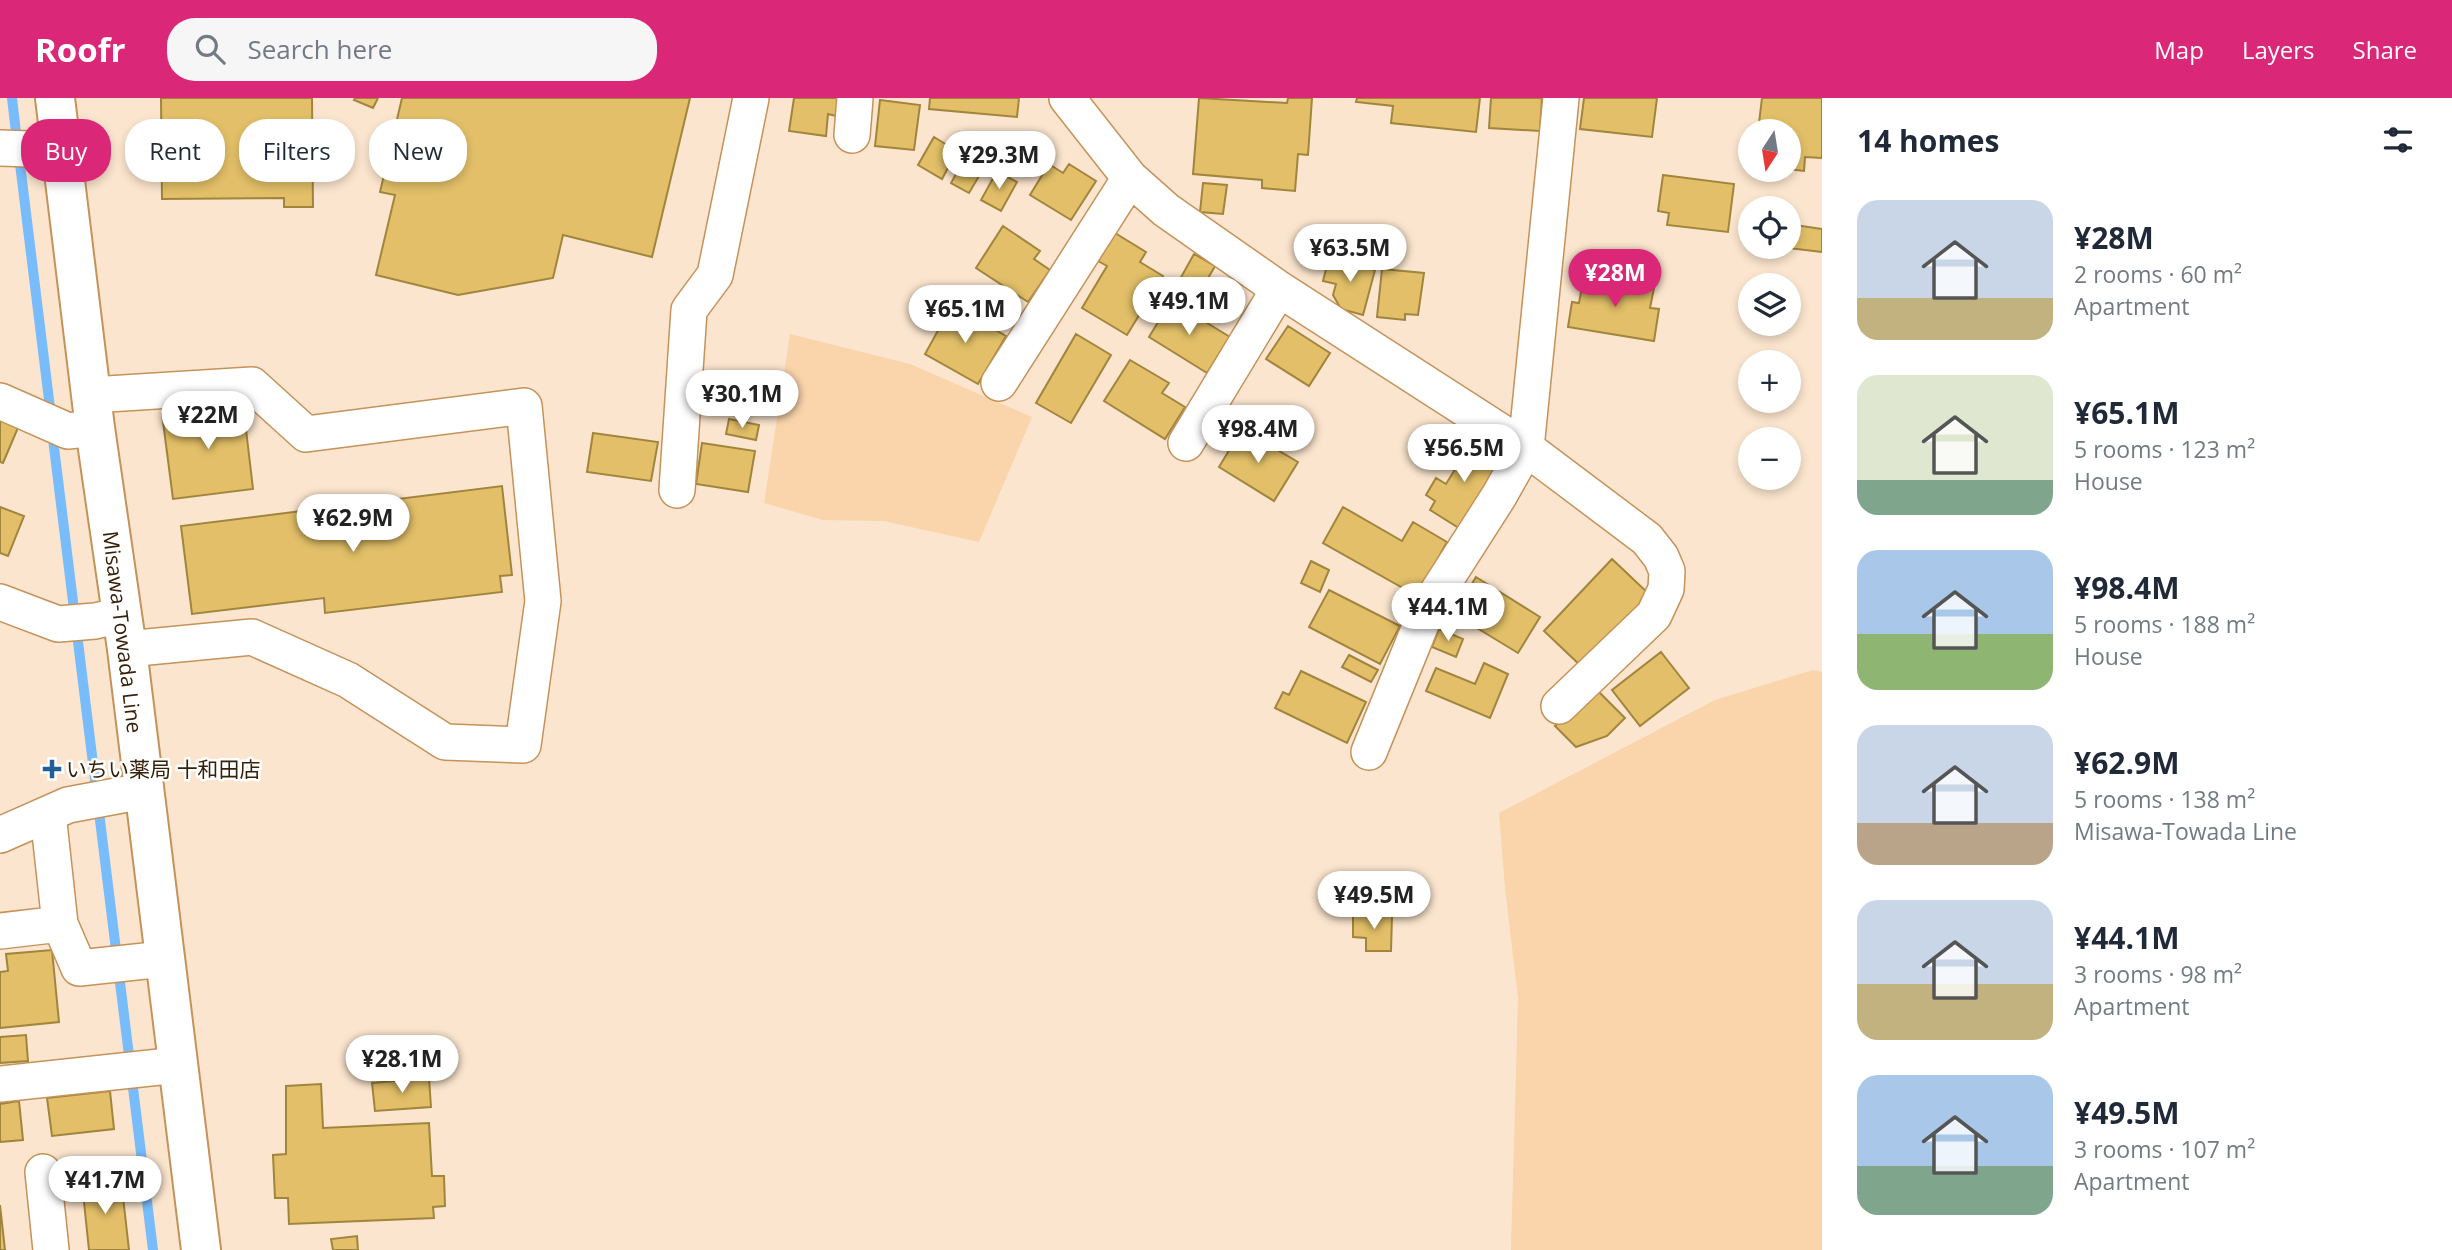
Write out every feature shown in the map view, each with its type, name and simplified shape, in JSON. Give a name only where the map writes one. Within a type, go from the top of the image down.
[{"type":"main road","name":"Misawa-Towada Line","points":[[55,98],[57,119]]},
{"type":"main road","name":"Misawa-Towada Line","points":[[65,182],[93,412],[125,632],[201,1250]]},
{"type":"street","points":[[677,490],[689,310],[715,275],[751,98]]},
{"type":"street","points":[[852,135],[855,98]]},
{"type":"street","points":[[1067,98],[1130,178],[1167,210],[1279,289],[1526,447],[1647,539],[1661,557],[1667,571],[1666,590],[1654,615],[1559,706]]},
{"type":"street","points":[[1369,752],[1428,607],[1499,496],[1526,447],[1561,98]]},
{"type":"street","points":[[0,148],[21,149]]},
{"type":"street","points":[[999,383],[1130,178]]},
{"type":"street","points":[[1186,443],[1279,289]]},
{"type":"street","points":[[0,401],[68,431],[93,412],[252,385],[306,434],[524,406],[543,601],[523,745],[445,742],[348,680],[252,637],[125,632],[96,621],[58,624],[0,602]]},
{"type":"street","points":[[0,835],[68,805],[143,791]]},
{"type":"street","points":[[48,814],[60,924],[79,968],[164,959]]},
{"type":"street","points":[[0,932],[60,924]]},
{"type":"street","points":[[0,1084],[178,1065]]},
{"type":"street","points":[[43,1172],[51,1250]]},
{"type":"shaded area","points":[[790,334],[910,364],[1032,417],[979,542],[884,521],[823,520],[764,503]]},
{"type":"shaded area","points":[[1813,670],[1822,672],[1822,1250],[1511,1250],[1518,998],[1499,813],[1715,700]]},
{"type":"building","points":[[161,98],[312,98],[312,119],[239,119],[239,182],[313,182],[313,207],[284,207],[284,198],[162,199],[162,182],[225,182],[225,119],[161,119]]},
{"type":"building","points":[[378,98],[373,108],[354,100]]},
{"type":"building","points":[[402,98],[690,98],[652,257],[563,235],[553,278],[458,295],[376,275],[395,195],[380,192],[382,182],[467,182],[467,119],[397,119]]},
{"type":"building","points":[[794,98],[838,98],[836,116],[828,114],[826,136],[789,131]]},
{"type":"building","points":[[930,98],[1019,98],[1017,117],[929,109]]},
{"type":"building","points":[[1199,98],[1287,103],[1288,98],[1312,98],[1308,155],[1298,154],[1295,191],[1262,188],[1262,180],[1193,174]]},
{"type":"building","points":[[1357,98],[1480,98],[1476,132],[1391,123],[1393,106],[1356,102]]},
{"type":"building","points":[[1491,98],[1542,98],[1540,131],[1489,128]]},
{"type":"building","points":[[1584,98],[1657,98],[1652,137],[1580,129]]},
{"type":"building","points":[[1762,98],[1822,98],[1822,158],[1805,157],[1804,171],[1801,171],[1801,119],[1759,119]]},
{"type":"building","points":[[880,100],[920,105],[914,150],[875,146]]},
{"type":"building","points":[[934,137],[957,151],[942,179],[918,165]]},
{"type":"building","points":[[966,156],[985,166],[969,193],[951,183]]},
{"type":"building","points":[[1049,164],[1063,173],[1069,164],[1096,181],[1071,220],[1030,195]]},
{"type":"building","points":[[997,171],[1017,182],[1001,211],[981,200]]},
{"type":"building","points":[[1663,175],[1734,184],[1728,232],[1667,225],[1669,213],[1658,211]]},
{"type":"building","points":[[1203,183],[1227,185],[1223,214],[1200,212]]},
{"type":"building","points":[[1003,226],[1040,251],[1034,259],[1050,270],[1028,302],[976,268]]},
{"type":"building","points":[[1801,226],[1822,229],[1822,252],[1801,250]]},
{"type":"building","points":[[1115,233],[1146,252],[1140,262],[1163,276],[1127,335],[1082,308],[1107,266],[1098,261]]},
{"type":"building","points":[[1194,254],[1215,266],[1196,299],[1175,288]]},
{"type":"building","points":[[1329,257],[1375,270],[1363,315],[1341,309],[1333,295],[1336,284],[1323,281]]},
{"type":"building","points":[[1382,269],[1424,273],[1418,315],[1405,314],[1405,320],[1377,317]]},
{"type":"building","points":[[1584,276],[1654,288],[1650,308],[1659,309],[1654,341],[1568,327],[1572,302],[1579,303]]},
{"type":"building","points":[[1171,301],[1230,337],[1207,373],[1149,337]]},
{"type":"building","points":[[952,305],[1006,336],[978,384],[925,354]]},
{"type":"building","points":[[1288,326],[1330,353],[1309,386],[1266,359]]},
{"type":"building","points":[[1076,334],[1111,355],[1071,423],[1036,403]]},
{"type":"building","points":[[1130,360],[1169,383],[1162,393],[1185,407],[1165,439],[1104,401]]},
{"type":"building","points":[[243,404],[253,489],[173,499],[162,414]]},
{"type":"building","points":[[0,414],[20,423],[3,463],[0,462]]},
{"type":"building","points":[[729,419],[759,425],[756,440],[726,434]]},
{"type":"building","points":[[1242,429],[1298,462],[1274,501],[1219,467]]},
{"type":"building","points":[[593,433],[658,442],[651,481],[587,472]]},
{"type":"building","points":[[1474,439],[1503,457],[1459,528],[1430,510],[1435,501],[1426,495],[1436,478],[1446,484]]},
{"type":"building","points":[[702,443],[755,451],[748,492],[696,484]]},
{"type":"building","points":[[502,486],[512,575],[500,576],[502,592],[325,613],[324,598],[192,614],[181,526]]},
{"type":"building","points":[[0,507],[24,516],[8,556],[0,553]]},
{"type":"building","points":[[1343,507],[1402,541],[1413,522],[1447,542],[1417,596],[1323,543]]},
{"type":"building","points":[[1612,559],[1650,595],[1582,667],[1544,631]]},
{"type":"building","points":[[1311,561],[1329,570],[1320,592],[1301,583]]},
{"type":"building","points":[[1476,577],[1540,617],[1518,653],[1454,614]]},
{"type":"building","points":[[1329,590],[1400,626],[1380,664],[1309,627]]},
{"type":"building","points":[[1439,629],[1463,639],[1456,657],[1432,647]]},
{"type":"building","points":[[1661,652],[1689,688],[1640,726],[1612,690]]},
{"type":"building","points":[[1349,655],[1378,670],[1371,682],[1342,667]]},
{"type":"building","points":[[1484,663],[1508,674],[1490,718],[1426,691],[1436,668],[1475,684]]},
{"type":"building","points":[[1301,671],[1366,702],[1347,743],[1275,708],[1283,692],[1289,695]]},
{"type":"building","points":[[1594,687],[1625,718],[1607,736],[1576,747],[1555,726]]},
{"type":"building","points":[[1353,914],[1392,916],[1391,951],[1366,951],[1366,938],[1353,937]]},
{"type":"building","points":[[52,950],[59,1022],[0,1028],[0,972],[8,971],[6,954]]},
{"type":"building","points":[[26,1035],[28,1061],[0,1063],[0,1037]]},
{"type":"building","points":[[429,1078],[431,1107],[375,1111],[372,1083]]},
{"type":"building","points":[[321,1084],[323,1128],[429,1123],[432,1176],[444,1176],[445,1206],[433,1207],[434,1218],[289,1224],[288,1198],[275,1198],[273,1155],[286,1154],[286,1086]]},
{"type":"building","points":[[110,1091],[114,1129],[52,1136],[47,1098]]},
{"type":"building","points":[[19,1101],[23,1140],[0,1142],[0,1104]]},
{"type":"building","points":[[121,1179],[129,1250],[89,1250],[82,1183]]},
{"type":"building","points":[[0,1205],[5,1250],[0,1250]]},
{"type":"building","points":[[357,1236],[358,1250],[333,1250],[331,1239]]},
{"type":"waterway","points":[[12,98],[17,141]]},
{"type":"waterway","points":[[19,156],[51,416]]},
{"type":"waterway","points":[[52,431],[153,1250]]},
{"type":"place","name":"いちい薬局 十和田店","points":[[52,769]]}]
